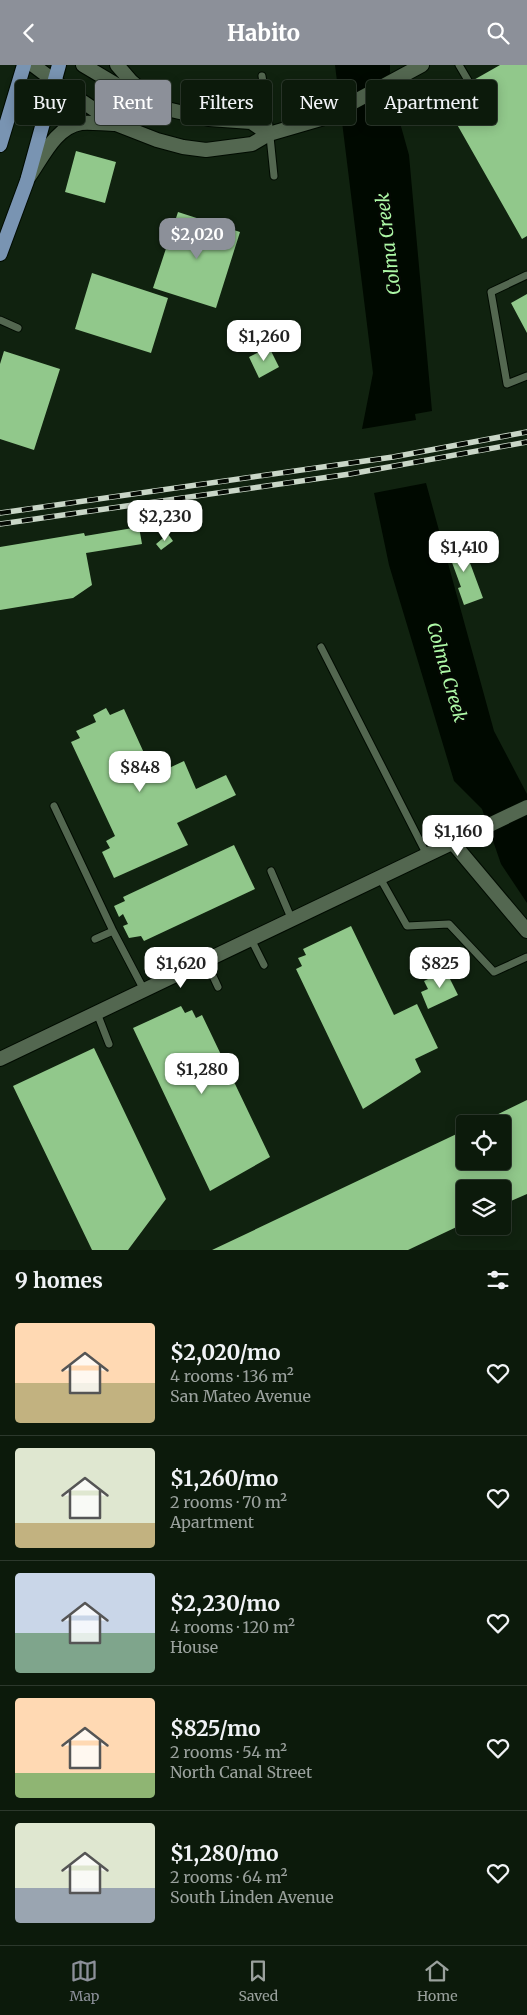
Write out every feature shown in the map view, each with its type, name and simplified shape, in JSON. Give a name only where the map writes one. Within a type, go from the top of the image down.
[{"type":"main road","points":[[0,145],[24,65]]},
{"type":"main road","points":[[33,65],[53,80]]},
{"type":"main road","points":[[54,80],[59,65]]},
{"type":"main road","points":[[84,65],[109,80]]},
{"type":"main road","points":[[117,65],[130,80]]},
{"type":"main road","points":[[116,125],[182,147],[206,150],[252,144],[269,134],[304,125],[338,111],[422,65]]},
{"type":"main road","points":[[171,110],[209,119],[251,122],[269,134]]},
{"type":"main road","points":[[27,181],[56,137],[68,127],[80,123],[95,124]]},
{"type":"main road","points":[[0,254],[27,181],[42,125]]},
{"type":"main road","points":[[0,1059],[527,807]]},
{"type":"main road","points":[[453,843],[527,931]]},
{"type":"lane","points":[[459,65],[468,80]]},
{"type":"lane","points":[[262,76],[274,176]]},
{"type":"lane","points":[[527,275],[491,292],[507,384],[527,376]]},
{"type":"lane","points":[[0,320],[18,328]]},
{"type":"lane","points":[[321,647],[427,855]]},
{"type":"lane","points":[[54,807],[144,991]]},
{"type":"lane","points":[[271,871],[292,920]]},
{"type":"lane","points":[[380,878],[407,926],[449,924],[494,972],[527,957]]},
{"type":"lane","points":[[95,939],[114,931]]},
{"type":"lane","points":[[251,939],[264,965]]},
{"type":"lane","points":[[206,961],[218,987]]},
{"type":"lane","points":[[97,1013],[109,1044]]},
{"type":"water","name":"Colma Creek","points":[[335,65],[390,65],[390,80],[366,80],[366,125],[401,125],[409,155],[432,411],[415,414],[416,420],[362,429],[373,373],[342,125],[356,125],[356,80],[337,80]]},
{"type":"water","name":"Colma Creek","points":[[426,483],[494,731],[527,794],[527,903],[501,864],[482,809],[454,781],[389,565],[374,493]]},
{"type":"building","points":[[500,65],[527,65],[527,236],[522,239],[457,125],[497,125],[497,80],[474,80]]},
{"type":"building","points":[[76,151],[116,162],[105,203],[65,192]]},
{"type":"building","points":[[178,212],[240,232],[216,308],[153,288]]},
{"type":"building","points":[[92,273],[168,298],[151,353],[75,329]]},
{"type":"building","points":[[527,294],[527,333],[511,303]]},
{"type":"building","points":[[269,347],[279,367],[259,378],[249,357]]},
{"type":"building","points":[[4,351],[60,369],[34,450],[0,439],[0,364]]},
{"type":"building","points":[[139,527],[142,544],[86,553],[92,585],[73,598],[0,610],[0,547],[84,533],[85,536]]},
{"type":"building","points":[[168,534],[173,541],[161,550],[156,544]]},
{"type":"building","points":[[460,536],[483,598],[464,605],[458,588],[461,587],[450,557],[451,539]]},
{"type":"building","points":[[106,708],[110,715],[124,709],[154,775],[184,761],[196,789],[226,775],[236,795],[177,823],[188,845],[114,878],[102,852],[110,848],[106,841],[115,836],[71,742],[80,738],[76,731],[96,722],[93,715]]},
{"type":"building","points":[[234,845],[255,889],[144,941],[141,936],[129,938],[123,926],[128,924],[123,914],[119,917],[114,906],[125,901],[123,897]]},
{"type":"building","points":[[351,926],[394,1015],[417,1004],[438,1048],[415,1059],[421,1072],[363,1109],[296,969],[302,966],[298,958],[306,955],[303,949]]},
{"type":"building","points":[[453,967],[457,975],[450,979],[458,995],[428,1009],[421,992],[428,989],[424,981]]},
{"type":"building","points":[[181,1006],[185,1013],[192,1010],[196,1018],[202,1015],[270,1157],[210,1191],[133,1028]]},
{"type":"building","points":[[94,1048],[166,1199],[128,1250],[92,1250],[13,1086]]},
{"type":"building","points":[[527,1100],[527,1194],[511,1201],[511,1180],[456,1180],[456,1227],[408,1250],[212,1250],[456,1134],[456,1170],[511,1170],[511,1115],[496,1115]]},
{"type":"railway","points":[[0,513],[393,457],[527,432]]},
{"type":"railway","points":[[0,524],[350,474],[527,442]]}]
